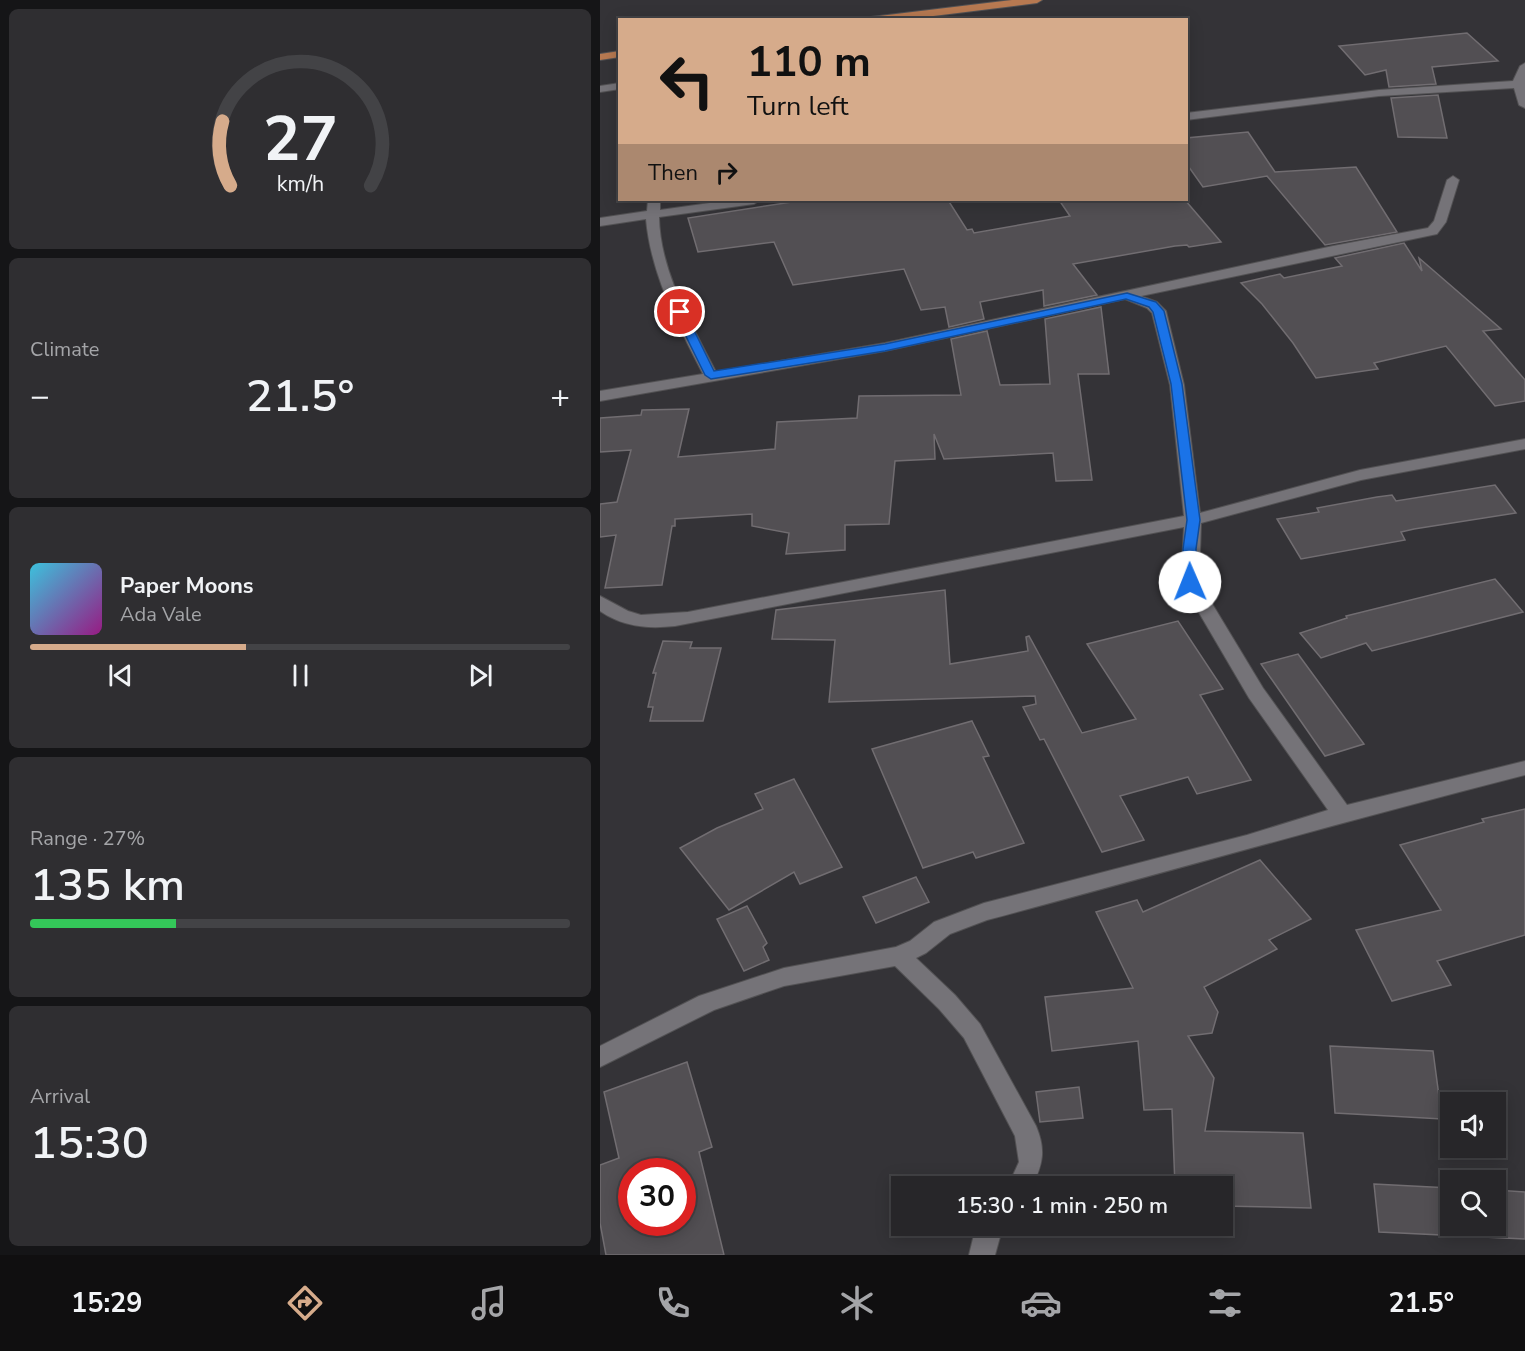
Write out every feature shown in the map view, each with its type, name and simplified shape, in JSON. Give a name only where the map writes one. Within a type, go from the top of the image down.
[{"type":"main road","points":[[888,18],[1037,0]]},
{"type":"main road","points":[[600,57],[618,54]]},
{"type":"street","points":[[1525,66],[1522,84],[1525,105]]},
{"type":"street","points":[[1188,117],[1379,93],[1522,84]]},
{"type":"street","points":[[600,89],[618,86]]},
{"type":"street","points":[[600,396],[711,375],[885,347],[1333,250],[1432,231],[1440,222],[1453,180]]},
{"type":"street","points":[[654,201],[651,216],[659,256],[680,312],[711,375]]},
{"type":"street","points":[[600,222],[748,201]]},
{"type":"street","points":[[1127,296],[1152,304],[1159,311],[1177,384],[1194,520],[1190,549],[1190,582],[1256,693],[1342,814]]},
{"type":"street","points":[[600,602],[618,616],[656,623],[1194,520],[1360,475],[1525,444]]},
{"type":"street","points":[[600,1057],[718,999],[784,977],[899,956],[918,947],[942,928],[984,912],[1247,843],[1342,814],[1525,768]]},
{"type":"street","points":[[899,956],[947,1002],[972,1032],[1027,1134],[1031,1162],[1025,1176]]},
{"type":"street","points":[[982,1255],[986,1236]]},
{"type":"building","points":[[1467,33],[1498,61],[1432,67],[1436,84],[1389,87],[1386,70],[1365,75],[1339,46]]},
{"type":"building","points":[[1438,95],[1447,138],[1398,137],[1391,98]]},
{"type":"building","points":[[1248,132],[1275,172],[1356,167],[1397,232],[1325,245],[1267,176],[1203,187],[1188,166],[1188,138]]},
{"type":"building","points":[[798,201],[949,201],[967,230],[972,229],[974,233],[1070,216],[1060,201],[1186,201],[1221,242],[1189,247],[1187,245],[1175,246],[1073,264],[1097,295],[1044,306],[1043,290],[980,302],[984,319],[949,327],[945,307],[921,310],[904,269],[793,285],[774,242],[698,252],[688,218]]},
{"type":"building","points":[[1404,243],[1422,271],[1419,258],[1501,329],[1483,331],[1525,380],[1525,401],[1495,406],[1446,346],[1374,363],[1378,369],[1316,378],[1293,343],[1262,304],[1241,283],[1280,274],[1284,278],[1342,266],[1335,258]]},
{"type":"building","points":[[1101,307],[1109,374],[1078,374],[1092,480],[1056,481],[1053,453],[944,459],[934,434],[935,459],[895,461],[889,524],[845,525],[845,550],[786,554],[789,533],[752,526],[752,514],[675,519],[662,585],[605,588],[616,535],[600,537],[600,504],[617,502],[631,450],[600,452],[600,418],[641,415],[642,410],[689,409],[678,457],[775,449],[777,422],[857,418],[859,396],[961,395],[951,339],[987,331],[1000,385],[1050,384],[1045,319]]},
{"type":"building","points":[[1495,485],[1516,513],[1414,529],[1401,532],[1405,540],[1301,559],[1277,519],[1319,512],[1317,508],[1377,497],[1392,495],[1396,501]]},
{"type":"building","points":[[1495,579],[1523,612],[1372,651],[1366,643],[1321,658],[1300,633],[1347,618],[1346,616]]},
{"type":"building","points":[[945,590],[950,664],[1028,651],[1026,637],[1029,636],[1082,733],[1136,719],[1087,644],[1178,621],[1223,689],[1200,695],[1251,780],[1197,794],[1188,777],[1120,796],[1144,840],[1102,852],[1044,739],[1040,740],[1023,707],[1036,704],[1035,696],[829,702],[835,640],[772,639],[776,610]]},
{"type":"building","points":[[663,641],[692,642],[690,648],[721,648],[703,721],[650,721],[653,707],[648,707],[656,673],[653,673]]},
{"type":"building","points":[[1298,654],[1364,744],[1325,756],[1261,664]]},
{"type":"building","points":[[972,721],[989,756],[983,757],[1024,843],[976,858],[973,852],[923,868],[872,749]]},
{"type":"building","points":[[794,779],[842,867],[800,884],[794,872],[729,910],[680,848],[717,828],[763,809],[755,794]]},
{"type":"building","points":[[1525,809],[1525,935],[1437,961],[1451,985],[1392,1001],[1356,930],[1441,910],[1400,845],[1484,822],[1482,819]]},
{"type":"building","points":[[1260,860],[1311,919],[1269,940],[1277,949],[1204,987],[1218,1012],[1212,1033],[1188,1036],[1214,1078],[1205,1131],[1303,1133],[1311,1208],[1233,1206],[1233,1176],[1175,1176],[1172,1109],[1144,1110],[1138,1041],[1052,1051],[1045,997],[1133,988],[1096,912],[1137,900],[1143,912]]},
{"type":"building","points":[[916,877],[929,902],[876,923],[863,897]]},
{"type":"building","points":[[747,906],[767,943],[763,947],[769,960],[744,971],[717,919]]},
{"type":"building","points":[[1330,1046],[1433,1051],[1440,1119],[1335,1113]]},
{"type":"building","points":[[687,1062],[712,1147],[699,1152],[724,1255],[606,1255],[600,1223],[600,1165],[618,1158],[618,1236],[696,1236],[696,1158],[619,1158],[604,1092]]},
{"type":"building","points":[[1079,1087],[1083,1118],[1040,1122],[1036,1092]]},
{"type":"building","points":[[1374,1184],[1440,1187],[1440,1235],[1379,1232]]},
{"type":"building","points":[[1506,1191],[1525,1192],[1525,1239],[1462,1236],[1506,1236]]},
{"type":"route","points":[[680,312],[711,375],[885,347],[1127,296],[1152,304],[1159,311],[1177,384],[1194,520],[1190,549],[1190,582]]}]
